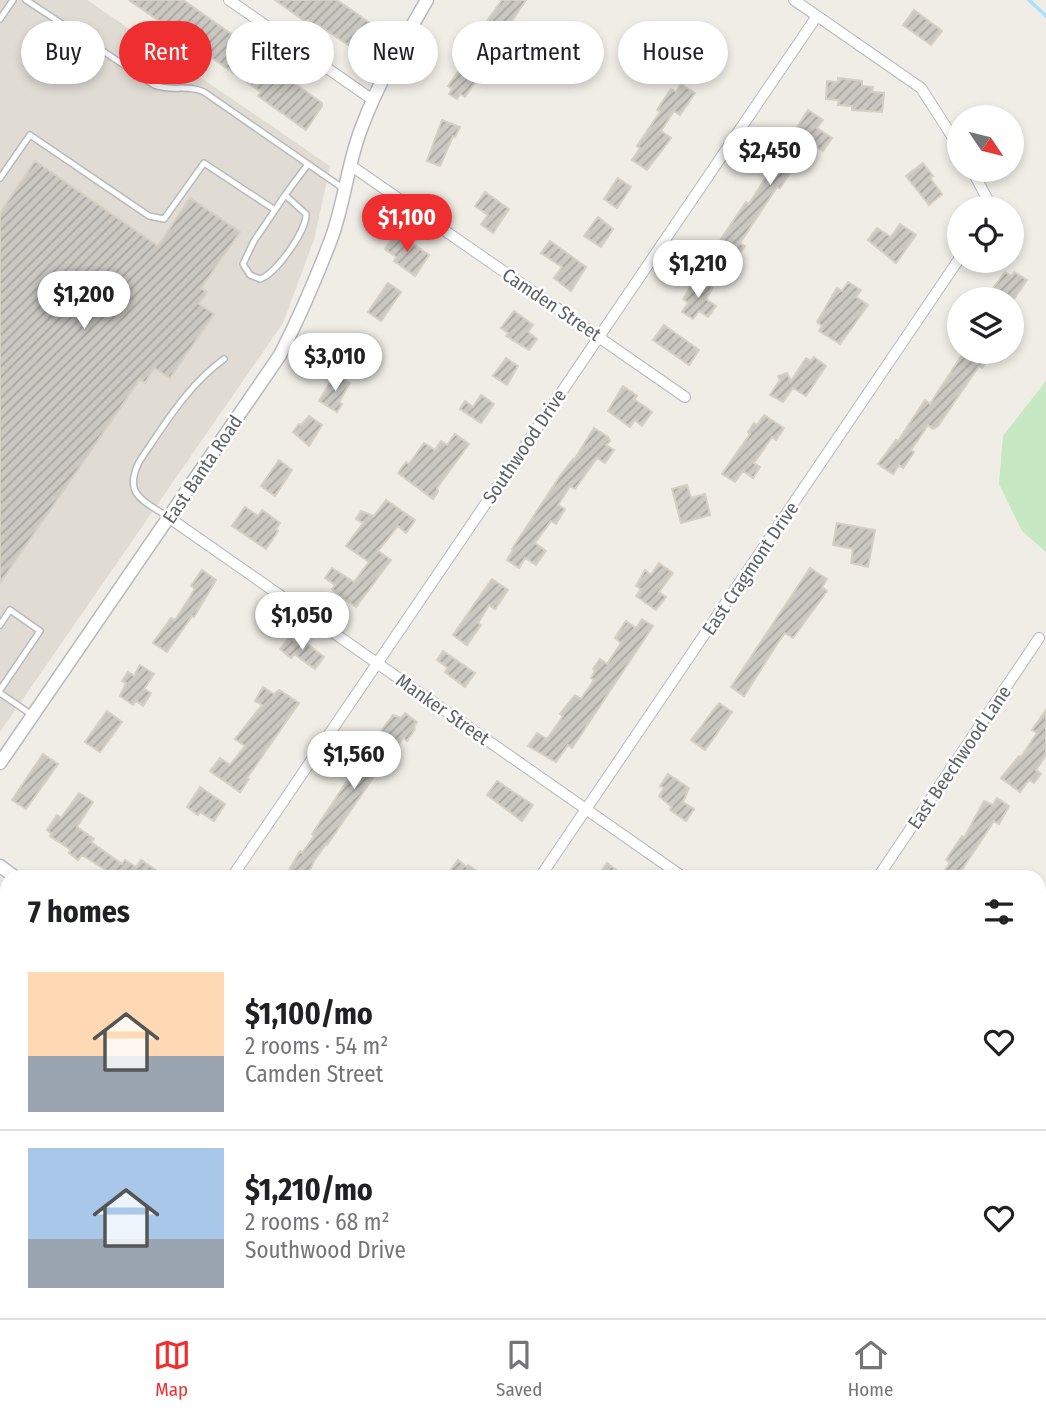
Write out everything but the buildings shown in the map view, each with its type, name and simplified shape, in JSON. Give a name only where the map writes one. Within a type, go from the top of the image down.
[{"type":"street","points":[[229,0],[373,100]]},
{"type":"street","name":"East Banta Road","points":[[0,763],[280,355],[322,265],[363,124],[373,100],[427,0]]},
{"type":"street","points":[[794,0],[921,88],[947,128]]},
{"type":"street","name":"Southwood Drive","points":[[237,870],[817,16]]},
{"type":"street","name":"Camden Street","points":[[350,166],[685,397]]},
{"type":"street","name":"East Cragmont Drive","points":[[545,870],[950,273]]},
{"type":"street","name":"Manker Street","points":[[168,517],[673,870]]},
{"type":"street","name":"East Beechwood Lane","points":[[883,870],[1039,638]]},
{"type":"lane","points":[[0,19],[13,0]]},
{"type":"lane","points":[[26,0],[154,85],[163,89],[196,88],[204,92],[344,189]]},
{"type":"lane","points":[[0,178],[30,135],[155,219],[167,217],[204,163],[275,211]]},
{"type":"lane","points":[[285,195],[306,214],[305,226],[274,272],[267,277],[255,278],[245,270],[243,264],[254,241],[285,195],[308,164]]},
{"type":"lane","points":[[168,517],[136,494],[131,485],[133,474],[188,392],[204,374],[224,359]]},
{"type":"lane","points":[[0,625],[10,610],[40,631],[0,692],[32,715]]},
{"type":"shaded area","points":[[0,0],[87,0],[119,22],[119,84],[210,84],[330,166],[314,240],[283,323],[0,732]]},
{"type":"green space","points":[[1046,381],[1046,552],[1022,531],[999,484],[1003,436]]},
{"type":"waterway","points":[[1029,0],[1046,16]]}]
